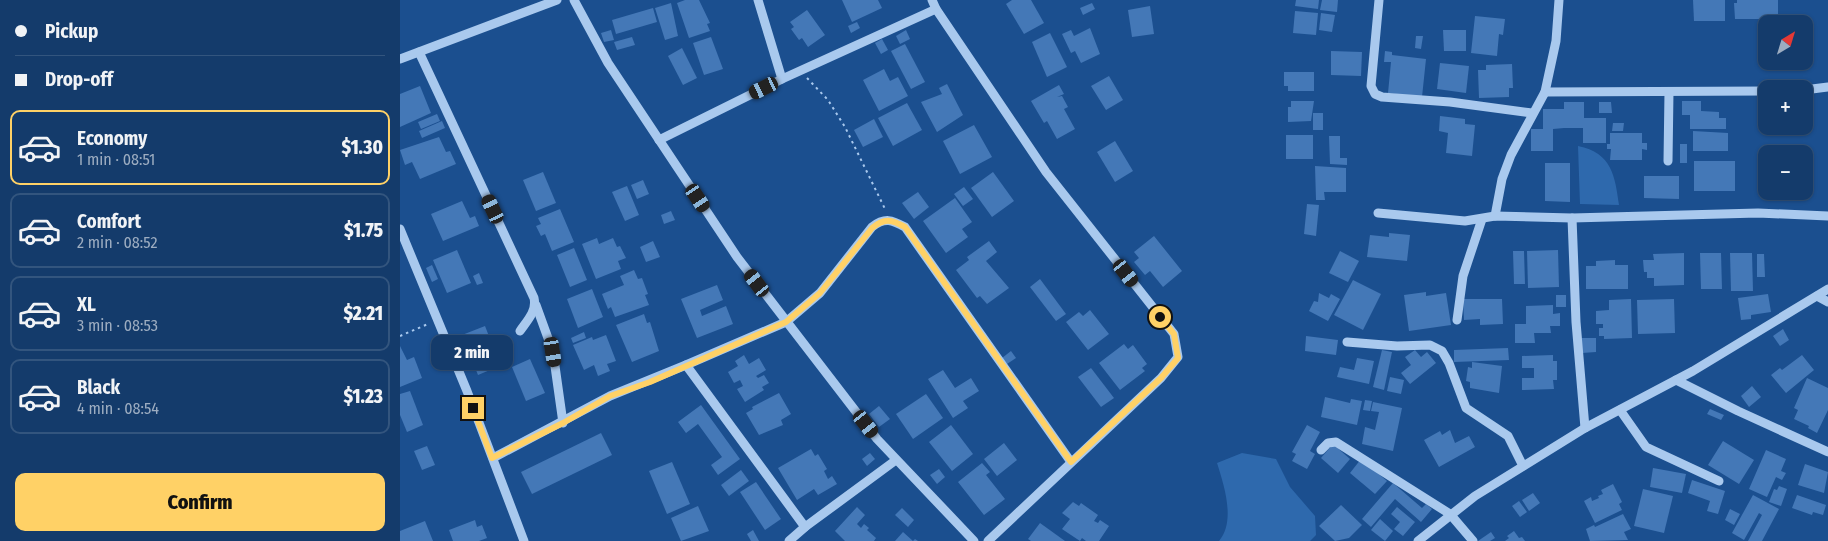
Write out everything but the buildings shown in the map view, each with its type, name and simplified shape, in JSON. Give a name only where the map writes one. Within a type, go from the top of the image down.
[{"type":"street","points":[[400,59],[557,0]]},
{"type":"street","points":[[574,0],[608,63],[737,257],[786,322],[896,460],[974,541]]},
{"type":"street","points":[[758,0],[782,79]]},
{"type":"street","points":[[932,0],[936,9],[1046,172],[1174,334],[1178,358],[1161,378],[988,541]]},
{"type":"street","points":[[1378,0],[1370,86],[1375,94],[1382,97],[1450,102],[1532,113]]},
{"type":"street","points":[[1495,216],[1502,179],[1511,155],[1545,92],[1556,41],[1559,0]]},
{"type":"street","points":[[659,140],[782,79],[936,9]]},
{"type":"street","points":[[419,52],[536,305],[553,352],[563,423]]},
{"type":"street","points":[[1813,89],[1828,87]]},
{"type":"street","points":[[1545,92],[1758,91]]},
{"type":"street","points":[[1668,161],[1669,92]]},
{"type":"street","points":[[1378,213],[1464,221],[1495,216],[1572,218],[1758,213],[1828,216]]},
{"type":"street","points":[[1572,218],[1576,322],[1585,428]]},
{"type":"street","points":[[1457,320],[1463,276],[1482,219]]},
{"type":"street","points":[[492,458],[563,423],[610,396],[786,322],[820,293],[872,228],[880,221],[891,220],[905,227],[1071,462]]},
{"type":"street","points":[[400,229],[438,320],[524,541]]},
{"type":"street","points":[[1418,541],[1450,514],[1523,466],[1585,428],[1676,380],[1828,289]]},
{"type":"street","points":[[1817,296],[1828,302]]},
{"type":"street","points":[[520,331],[536,305]]},
{"type":"street","points":[[1347,342],[1397,346],[1430,345],[1442,351],[1450,363],[1466,408],[1508,436],[1523,466]]},
{"type":"street","points":[[686,365],[805,527]]},
{"type":"street","points":[[1676,380],[1746,415],[1828,452]]},
{"type":"street","points":[[1620,410],[1646,447],[1719,481]]},
{"type":"street","points":[[1321,450],[1328,443],[1336,442],[1450,514],[1473,541]]},
{"type":"street","points":[[788,541],[896,460]]},
{"type":"path","points":[[801,71],[828,100],[845,127],[891,220]]},
{"type":"path","points":[[400,336],[438,320]]},
{"type":"shaded area","points":[[1578,146],[1598,154],[1610,167],[1616,185],[1619,205],[1580,204]]},
{"type":"shaded area","points":[[1242,453],[1276,459],[1290,487],[1315,516],[1316,535],[1310,541],[1219,541],[1224,533],[1228,513],[1223,482],[1217,463]]},
{"type":"route","points":[[473,408],[492,458],[563,423],[610,396],[650,382],[786,322],[820,293],[872,228],[880,221],[891,220],[905,227],[1071,462],[1161,378],[1178,358],[1174,334],[1160,317]]}]
